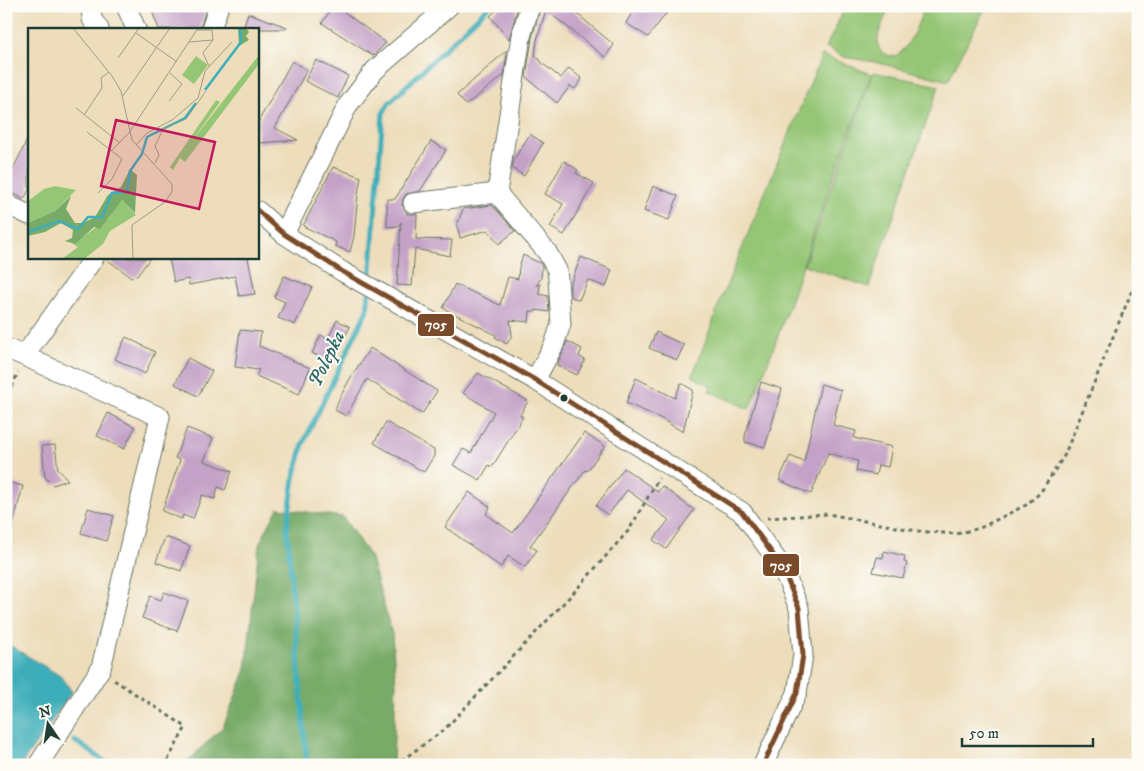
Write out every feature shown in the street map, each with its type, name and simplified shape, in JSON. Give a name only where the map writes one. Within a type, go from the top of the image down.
[{"type":"street","points":[[91,6],[92,19],[98,28]]},
{"type":"street","points":[[126,6],[136,28]]},
{"type":"street","points":[[211,28],[219,6]]},
{"type":"street","points":[[284,234],[348,105],[375,70],[449,6]]},
{"type":"street","points":[[530,6],[521,36],[497,193],[547,252],[557,270],[561,324],[554,345],[535,380]]},
{"type":"street","points":[[413,203],[497,193]]},
{"type":"street","points":[[6,204],[28,215]]},
{"type":"street","points":[[259,212],[284,234],[343,272],[535,380],[742,512],[782,567],[799,608],[803,655],[797,693],[762,765]]},
{"type":"street","points":[[24,356],[93,259]]},
{"type":"street","points":[[6,348],[160,417],[99,670],[38,765]]},
{"type":"path","points":[[742,512],[768,518],[828,514],[917,531],[956,534],[980,528],[1026,504],[1040,493],[1064,456],[1138,276]]},
{"type":"path","points":[[6,402],[24,356]]},
{"type":"path","points":[[396,765],[444,730],[581,584],[629,530],[666,464]]},
{"type":"path","points":[[99,670],[186,726],[165,765]]},
{"type":"green space","points":[[846,6],[890,6],[879,33],[878,46],[881,52],[893,56],[899,53],[909,42],[925,6],[986,6],[948,81],[875,62],[844,57],[826,47]]},
{"type":"green space","points":[[822,55],[871,74],[781,327],[749,409],[709,391],[711,386],[692,376],[716,311]]},
{"type":"green space","points":[[873,72],[939,86],[869,287],[804,265]]},
{"type":"green space","points":[[278,508],[343,517],[371,558],[392,634],[396,685],[393,765],[181,765],[223,727],[246,669],[259,544]]},
{"type":"water","points":[[6,643],[62,677],[72,692],[21,765],[6,765]]},
{"type":"building","points":[[150,6],[207,6],[200,28],[159,28]]},
{"type":"building","points":[[333,6],[336,6],[386,43],[373,56],[322,23]]},
{"type":"building","points":[[501,6],[518,6],[509,39],[490,16]]},
{"type":"building","points":[[541,6],[568,6],[614,45],[605,57],[546,10],[537,40],[535,55],[561,78],[569,68],[582,79],[575,89],[570,86],[557,103],[526,77],[532,38]]},
{"type":"building","points":[[636,6],[672,6],[648,37],[626,23]]},
{"type":"building","points":[[248,13],[287,27],[286,29],[243,28]]},
{"type":"building","points":[[507,50],[504,75],[466,105],[457,95]]},
{"type":"building","points":[[316,60],[348,76],[338,98],[305,81]]},
{"type":"building","points":[[292,61],[307,70],[275,128],[298,140],[259,143],[259,120]]},
{"type":"building","points":[[530,134],[543,143],[524,176],[512,168],[514,159]]},
{"type":"building","points":[[28,138],[28,192],[24,199],[6,190],[6,184]]},
{"type":"building","points":[[431,141],[446,150],[420,191],[406,194],[402,205],[407,212],[406,214],[417,214],[416,239],[452,240],[450,256],[415,249],[412,286],[397,285],[401,222],[398,226],[387,227],[387,199],[395,199]]},
{"type":"building","points":[[564,161],[578,170],[576,173],[594,183],[564,235],[550,227],[563,204],[545,194]]},
{"type":"building","points":[[333,167],[361,177],[354,236],[350,252],[335,246],[336,242],[303,226]]},
{"type":"building","points":[[653,186],[678,196],[669,220],[644,211]]},
{"type":"building","points":[[492,205],[515,231],[499,244],[488,230],[460,238],[457,225],[463,209]]},
{"type":"building","points":[[523,255],[540,263],[542,266],[541,278],[536,286],[540,284],[539,294],[548,296],[549,312],[530,311],[529,322],[510,320],[512,335],[507,344],[495,337],[496,335],[443,308],[455,284],[500,305],[508,277],[518,279]]},
{"type":"building","points":[[581,257],[612,270],[606,287],[588,280],[579,300],[570,296],[570,285]]},
{"type":"building","points":[[106,259],[149,259],[137,276],[131,277]]},
{"type":"building","points":[[169,259],[248,259],[255,294],[239,296],[235,276],[189,285],[188,279],[174,282]]},
{"type":"building","points":[[284,276],[312,287],[295,325],[278,318],[285,302],[274,297]]},
{"type":"building","points":[[337,320],[350,327],[331,363],[312,353],[321,335],[328,339]]},
{"type":"building","points":[[240,330],[261,332],[259,346],[310,368],[299,394],[256,376],[259,370],[235,367]]},
{"type":"building","points":[[656,332],[684,345],[677,360],[649,348]]},
{"type":"building","points":[[126,337],[155,352],[145,374],[115,359]]},
{"type":"building","points":[[567,341],[582,349],[579,356],[585,360],[577,375],[557,365]]},
{"type":"building","points":[[370,348],[437,391],[422,414],[367,379],[346,416],[335,410],[351,377]]},
{"type":"building","points":[[188,358],[212,371],[198,396],[175,384]]},
{"type":"building","points":[[478,373],[528,401],[520,415],[523,417],[492,467],[489,465],[480,480],[453,465],[463,449],[471,453],[494,412],[463,393]]},
{"type":"building","points":[[636,378],[675,398],[681,383],[693,390],[683,432],[658,417],[626,403]]},
{"type":"building","points":[[761,382],[782,389],[765,447],[745,442],[745,436]]},
{"type":"building","points":[[821,384],[841,390],[833,425],[856,431],[854,438],[892,447],[888,467],[878,465],[876,475],[856,471],[858,461],[828,453],[811,494],[779,480],[790,456],[804,462]]},
{"type":"building","points":[[108,413],[135,427],[124,449],[97,436]]},
{"type":"building","points":[[386,422],[434,450],[434,456],[424,472],[374,443]]},
{"type":"building","points":[[187,428],[213,438],[204,461],[232,471],[225,490],[218,487],[215,499],[202,495],[193,519],[183,515],[182,519],[162,511],[180,460],[175,458]]},
{"type":"building","points":[[584,433],[605,446],[587,471],[585,470],[530,546],[537,550],[525,567],[508,556],[501,567],[445,527],[469,492],[490,507],[486,514],[513,533]]},
{"type":"building","points":[[55,445],[58,469],[68,480],[53,485],[45,477],[42,446]]},
{"type":"building","points":[[624,468],[658,492],[662,486],[694,510],[666,549],[653,540],[669,520],[627,490],[608,515],[596,506]]},
{"type":"building","points":[[6,482],[23,486],[11,532],[6,531]]},
{"type":"building","points":[[88,508],[114,516],[106,541],[81,533]]},
{"type":"building","points":[[165,537],[190,546],[181,571],[156,562]]},
{"type":"building","points":[[884,551],[905,556],[904,562],[907,563],[903,578],[873,572],[877,557],[883,558]]},
{"type":"building","points":[[164,592],[188,601],[177,631],[142,618],[150,596],[161,600]]},
{"type":"waterway","name":"Polepka","points":[[370,281],[383,113],[389,103],[489,6]]},
{"type":"waterway","name":"Polepka","points":[[307,765],[287,528],[294,478],[303,444],[367,310],[369,292]]},
{"type":"waterway","points":[[75,741],[110,765]]},
{"type":"transit line","name":"705","points":[[259,212],[284,234],[343,272],[535,380],[742,512],[782,567],[799,608],[803,655],[797,693],[763,765]]}]
